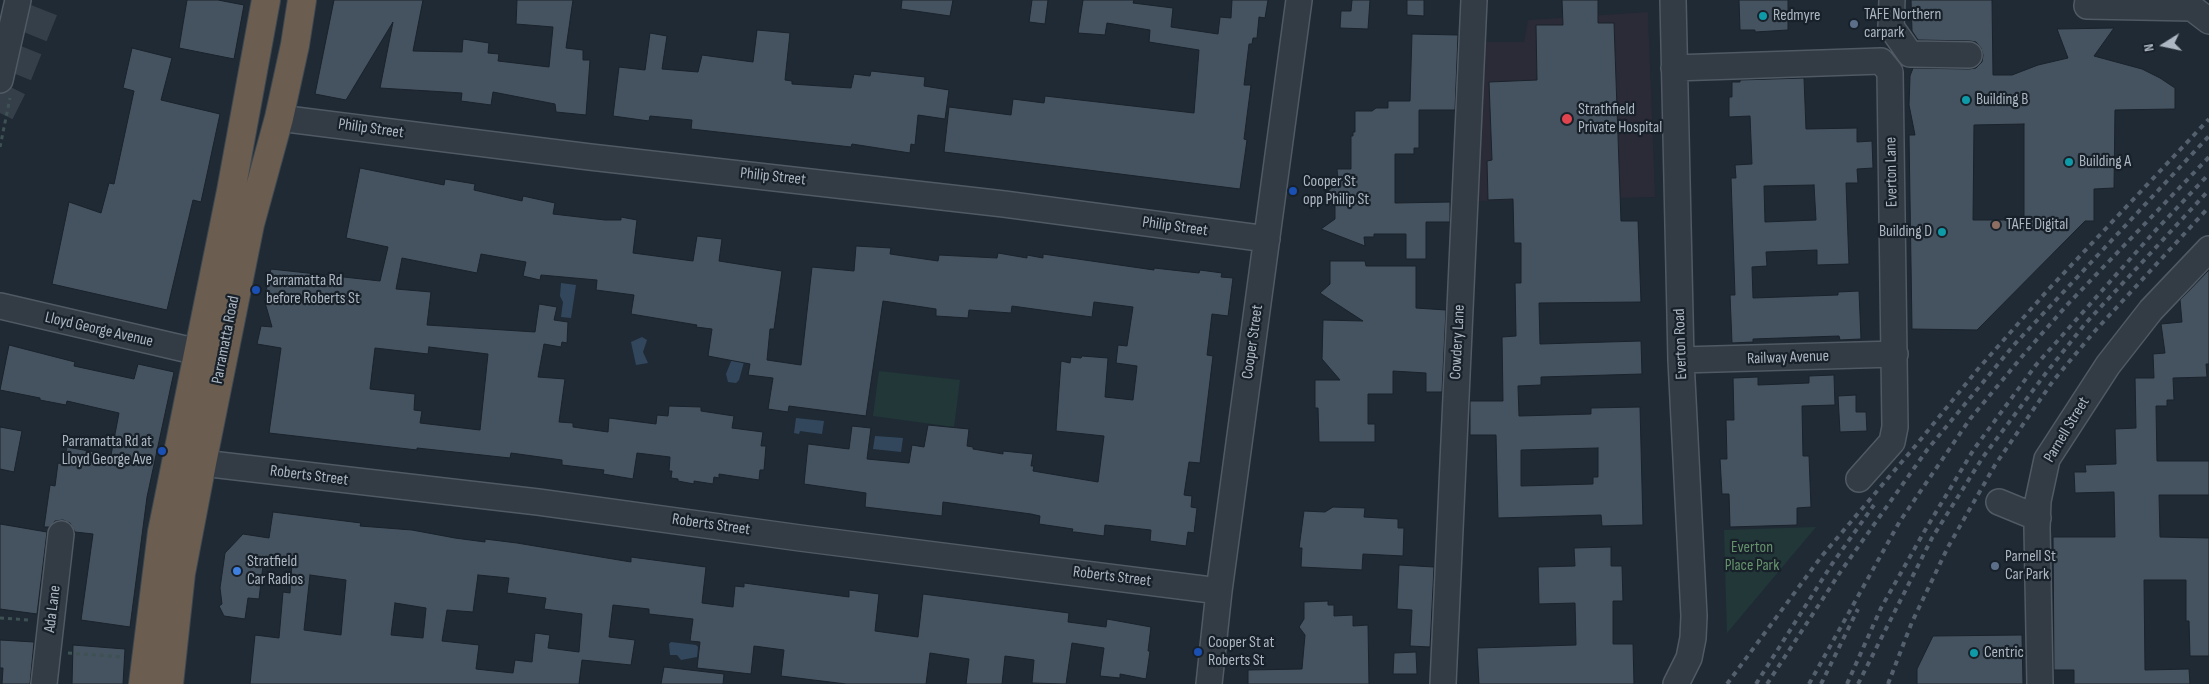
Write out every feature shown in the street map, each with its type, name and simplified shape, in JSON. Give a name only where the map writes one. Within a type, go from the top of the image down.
[{"type":"highway","name":"Parramatta Road","points":[[143,684],[162,532],[231,191],[266,0]]},
{"type":"highway","name":"Parramatta Road","points":[[169,684],[181,574],[202,463],[250,224],[279,118],[295,45],[302,0]]},
{"type":"street","points":[[0,80],[18,0]]},
{"type":"street","name":"Cooper Street","points":[[1209,684],[1219,591],[1299,0]]},
{"type":"street","name":"Cowdery Lane","points":[[1443,684],[1474,0]]},
{"type":"street","name":"Everton Road","points":[[1672,0],[1681,360],[1694,616],[1689,658],[1676,684]]},
{"type":"street","points":[[1674,68],[1881,62],[1891,27],[1892,0]]},
{"type":"street","points":[[2088,3],[2134,3],[2192,8],[2209,21]]},
{"type":"street","points":[[1891,27],[1910,54],[1969,55]]},
{"type":"street","name":"Everton Lane","points":[[1858,479],[1892,442],[1895,434],[1890,72],[1881,62]]},
{"type":"street","name":"Philip Street","points":[[279,118],[590,157],[1004,204],[1267,239]]},
{"type":"street","name":"Parnell Street","points":[[2040,684],[2038,518],[2042,478],[2047,459],[2108,365],[2144,318],[2209,249]]},
{"type":"street","name":"Lloyd George Avenue","points":[[0,306],[198,352]]},
{"type":"street","name":"Railway Avenue","points":[[1681,360],[1895,354]]},
{"type":"street","name":"Roberts Street","points":[[202,463],[538,502],[800,538],[1219,591]]},
{"type":"street","points":[[2000,502],[2038,518]]},
{"type":"street","name":"Ada Lane","points":[[44,684],[62,534]]},
{"type":"path","points":[[0,618],[36,621]]},
{"type":"path","points":[[64,653],[131,658]]},
{"type":"shaded area","name":"Strathfield Private Hospital","points":[[1648,12],[1655,197],[1479,201],[1484,42],[1524,42],[1528,20]]},
{"type":"green space","points":[[879,371],[960,380],[954,427],[873,416]]},
{"type":"green space","name":"Everton Place Park","points":[[1816,527],[1727,633],[1724,530]]},
{"type":"water","points":[[561,283],[576,285],[571,318],[561,317],[563,302],[560,296]]},
{"type":"water","points":[[642,337],[647,340],[643,352],[648,363],[636,365],[631,342]]},
{"type":"water","points":[[732,359],[744,362],[739,380],[736,383],[728,382],[726,374]]},
{"type":"water","points":[[796,418],[824,421],[822,434],[800,431],[799,434],[794,433]]},
{"type":"water","points":[[875,436],[903,438],[901,452],[873,449]]},
{"type":"water","points":[[671,642],[696,645],[698,647],[697,657],[681,660],[677,655],[670,655],[669,644]]},
{"type":"building","points":[[187,0],[218,0],[244,5],[234,59],[179,48]]},
{"type":"building","points":[[334,0],[423,0],[413,51],[462,52],[463,39],[489,43],[488,53],[499,54],[498,61],[549,67],[553,27],[516,24],[517,0],[573,0],[566,48],[583,50],[583,60],[590,60],[586,115],[556,112],[555,104],[493,92],[491,105],[461,101],[462,93],[380,88],[393,22],[346,100],[315,94]]},
{"type":"building","points":[[902,0],[953,0],[950,16],[901,9]]},
{"type":"building","points":[[1032,0],[1048,0],[1045,24],[1029,22]]},
{"type":"building","points":[[1083,0],[1134,0],[1133,3],[1173,8],[1171,27],[1218,34],[1220,17],[1231,18],[1232,0],[1268,0],[1265,18],[1259,17],[1257,38],[1253,38],[1252,44],[1249,44],[1244,85],[1251,85],[1244,139],[1247,140],[1240,189],[944,152],[949,107],[1011,115],[1013,99],[1044,103],[1045,96],[1194,113],[1199,50],[1149,42],[1150,30],[1107,23],[1105,35],[1078,33]]},
{"type":"building","points":[[1352,0],[1370,0],[1368,29],[1340,28],[1341,11],[1351,11]]},
{"type":"building","points":[[1407,0],[1424,0],[1424,16],[1407,15]]},
{"type":"building","points":[[1562,0],[1598,0],[1598,23],[1614,23],[1621,221],[1638,221],[1641,302],[1539,303],[1540,344],[1641,341],[1642,374],[1541,377],[1541,385],[1518,386],[1519,416],[1591,414],[1591,408],[1640,407],[1643,525],[1602,526],[1601,515],[1498,518],[1496,435],[1470,435],[1470,401],[1503,401],[1502,337],[1516,336],[1515,283],[1521,283],[1521,243],[1514,243],[1513,199],[1488,200],[1487,161],[1492,160],[1489,82],[1537,80],[1536,25],[1563,25]],"holes":[[[1598,448],[1598,477],[1593,477],[1593,484],[1521,486],[1521,450]]]},
{"type":"building","name":"Redmyre","points":[[1739,0],[1788,0],[1788,30],[1755,32],[1755,30],[1740,30]]},
{"type":"building","points":[[1911,0],[1992,0],[1993,75],[2012,75],[2038,65],[2068,58],[2057,29],[2114,28],[2094,56],[2142,69],[2175,88],[2175,109],[2115,110],[2114,188],[2094,189],[2094,221],[2085,221],[1977,330],[1912,329],[1909,135],[1915,135],[1909,105],[1910,76],[1913,68],[1976,68],[1982,62],[1983,55],[1981,48],[1976,42],[1918,40],[1912,31]],"holes":[[[2024,124],[2024,220],[1973,220],[1974,125]]]},
{"type":"building","points":[[757,30],[790,33],[785,80],[792,81],[792,84],[851,88],[854,74],[870,76],[871,71],[925,77],[924,86],[949,90],[945,119],[918,115],[915,145],[911,144],[910,153],[852,144],[851,147],[691,129],[692,120],[650,116],[649,121],[613,116],[619,67],[645,70],[650,33],[667,36],[662,69],[698,72],[702,55],[753,62]]},
{"type":"building","points":[[1412,34],[1458,35],[1455,110],[1419,110],[1419,148],[1414,148],[1414,154],[1395,154],[1395,203],[1450,202],[1450,222],[1426,222],[1426,259],[1406,259],[1406,234],[1374,234],[1374,237],[1364,237],[1365,246],[1321,229],[1335,219],[1335,198],[1327,192],[1338,182],[1337,169],[1351,169],[1351,136],[1355,132],[1355,111],[1372,111],[1376,108],[1388,108],[1388,101],[1410,101]]},
{"type":"building","points":[[132,48],[172,58],[161,100],[220,114],[201,202],[193,200],[167,310],[52,284],[69,202],[101,213],[109,183],[114,184],[134,91],[123,88]]},
{"type":"building","points":[[1804,78],[1806,129],[1857,128],[1857,142],[1872,141],[1873,168],[1857,169],[1858,183],[1846,183],[1849,264],[1817,265],[1817,250],[1766,252],[1767,266],[1752,267],[1753,298],[1838,295],[1838,292],[1859,291],[1861,339],[1840,340],[1839,336],[1753,339],[1753,342],[1732,343],[1730,295],[1735,295],[1731,178],[1736,178],[1735,165],[1752,164],[1750,116],[1729,117],[1729,97],[1732,97],[1732,82],[1740,82],[1740,80]],"holes":[[[1814,185],[1816,220],[1765,222],[1764,186]]]},
{"type":"building","points":[[360,168],[444,185],[445,179],[475,184],[474,190],[522,201],[523,196],[555,203],[553,214],[605,220],[621,220],[621,217],[637,220],[633,253],[693,261],[697,236],[722,239],[719,261],[782,271],[774,329],[770,329],[767,360],[801,365],[812,267],[854,271],[856,246],[891,248],[890,254],[938,261],[939,255],[997,258],[998,253],[1027,258],[1027,255],[1043,258],[1043,254],[1154,270],[1154,268],[1199,273],[1200,270],[1222,273],[1221,277],[1233,278],[1228,316],[1212,314],[1207,355],[1213,356],[1200,463],[1189,462],[1184,495],[1192,496],[1191,507],[1197,508],[1194,533],[1188,532],[1186,546],[1150,541],[1151,530],[1105,525],[1104,536],[1072,532],[1073,529],[1039,524],[1040,516],[943,502],[942,516],[865,507],[866,493],[804,484],[808,444],[849,449],[852,426],[871,428],[867,459],[909,463],[912,445],[924,447],[928,425],[969,429],[967,446],[973,447],[973,449],[1003,454],[1003,451],[1033,454],[1031,466],[1034,466],[1033,471],[1098,482],[1104,436],[1056,431],[1061,361],[1070,363],[1071,357],[1081,358],[1082,356],[1108,358],[1105,397],[1133,400],[1137,366],[1116,363],[1118,345],[1127,346],[1133,307],[1094,302],[1092,317],[1012,306],[1011,313],[969,310],[968,318],[936,316],[936,309],[883,301],[866,416],[789,406],[788,412],[768,409],[773,378],[748,375],[750,364],[708,356],[712,329],[631,314],[634,295],[596,290],[597,280],[541,275],[540,280],[523,276],[526,262],[481,254],[477,273],[402,258],[396,289],[431,292],[427,325],[535,332],[539,304],[557,307],[554,320],[568,322],[567,343],[562,342],[561,347],[544,344],[538,377],[565,379],[559,422],[573,423],[573,427],[608,432],[609,418],[656,424],[657,415],[668,416],[669,406],[701,407],[701,411],[734,416],[732,428],[763,432],[761,446],[766,446],[764,470],[760,470],[759,480],[719,474],[719,478],[714,477],[713,484],[694,481],[694,484],[678,481],[678,479],[671,478],[672,471],[669,471],[670,457],[637,453],[633,479],[603,474],[604,470],[562,465],[562,460],[511,453],[510,458],[417,448],[417,450],[269,433],[281,348],[257,344],[261,326],[272,327],[264,299],[271,269],[380,281],[388,247],[346,238]],"holes":[[[429,347],[488,354],[480,430],[420,423],[422,411],[414,410],[415,394],[370,389],[375,348],[428,354]]]},
{"type":"building","points":[[1330,261],[1365,261],[1366,266],[1416,266],[1416,308],[1446,310],[1442,392],[1426,392],[1426,373],[1393,371],[1393,394],[1368,394],[1368,424],[1375,424],[1375,442],[1319,442],[1318,408],[1315,408],[1315,380],[1340,380],[1322,359],[1323,320],[1363,321],[1320,293],[1330,284]]},
{"type":"building","points":[[2209,270],[2209,364],[2206,364],[2207,377],[2173,378],[2174,400],[2167,400],[2167,406],[2156,406],[2157,461],[2209,461],[2209,495],[2159,495],[2160,537],[2209,538],[2209,656],[2190,656],[2189,621],[2186,621],[2186,580],[2144,580],[2145,670],[2189,669],[2190,684],[2074,684],[2074,670],[2054,670],[2053,537],[2115,537],[2114,492],[2075,493],[2074,472],[2086,472],[2085,465],[2116,464],[2115,429],[2136,428],[2135,378],[2154,378],[2153,354],[2165,353],[2161,324],[2182,322],[2180,300]]},
{"type":"building","points":[[9,345],[75,362],[74,366],[134,379],[138,364],[174,372],[147,497],[130,627],[81,620],[93,534],[75,532],[70,523],[63,520],[55,521],[49,527],[44,527],[50,485],[55,486],[58,463],[64,464],[67,447],[111,455],[119,413],[67,401],[66,405],[40,400],[40,398],[0,390]]},
{"type":"building","points":[[1834,375],[1835,405],[1802,406],[1803,456],[1809,456],[1811,507],[1797,508],[1797,525],[1730,527],[1729,494],[1722,494],[1720,459],[1727,459],[1726,420],[1734,420],[1733,378],[1758,377],[1758,385],[1809,383],[1809,376]]},
{"type":"building","points":[[1856,395],[1856,412],[1866,412],[1867,431],[1840,432],[1838,396]]},
{"type":"building","points":[[0,427],[22,431],[14,472],[0,469]]},
{"type":"building","points":[[1333,507],[1365,508],[1364,517],[1398,519],[1398,528],[1404,528],[1403,556],[1363,554],[1362,570],[1301,567],[1302,548],[1299,548],[1304,511],[1325,512]]},
{"type":"building","points":[[273,512],[361,523],[360,526],[412,530],[485,542],[485,539],[517,543],[631,562],[631,557],[706,567],[702,603],[733,607],[735,586],[744,587],[744,583],[849,597],[849,590],[879,594],[875,631],[918,637],[923,594],[1069,613],[1068,622],[1106,627],[1107,619],[1151,627],[1146,679],[1120,674],[1120,678],[1100,676],[1104,648],[1072,643],[1066,684],[1032,683],[1034,660],[1005,656],[1002,684],[966,684],[969,659],[930,653],[926,684],[846,684],[781,676],[784,650],[754,646],[751,674],[697,668],[700,642],[690,641],[693,619],[649,614],[649,609],[613,605],[609,637],[635,640],[631,665],[582,660],[579,684],[250,684],[255,635],[279,638],[283,592],[290,593],[292,561],[264,557],[259,599],[248,598],[245,619],[224,616],[219,606],[222,604],[220,588],[225,553],[243,534],[269,538]],"holes":[[[310,575],[346,580],[341,635],[304,630]],[[478,575],[509,578],[507,593],[546,598],[544,609],[582,614],[579,652],[548,648],[550,635],[535,633],[532,662],[515,660],[513,673],[476,669],[479,645],[442,641],[447,610],[473,612]],[[395,603],[426,608],[423,638],[391,635]]]},
{"type":"building","points":[[0,524],[47,532],[37,614],[0,609]]},
{"type":"building","points":[[1611,547],[1611,566],[1622,566],[1623,601],[1613,601],[1613,644],[1633,644],[1634,684],[1479,684],[1477,648],[1576,645],[1575,603],[1539,604],[1538,567],[1575,566],[1574,548]]},
{"type":"building","points":[[1399,565],[1434,567],[1430,647],[1410,646],[1412,610],[1397,609]]},
{"type":"building","points":[[1328,601],[1328,605],[1334,605],[1334,616],[1353,615],[1353,626],[1368,625],[1369,684],[1248,684],[1248,670],[1302,669],[1305,635],[1299,627],[1304,619],[1304,602]]},
{"type":"building","name":"Centric","points":[[2022,635],[2023,684],[1917,684],[1917,669],[1933,636]]},
{"type":"building","points":[[0,640],[34,642],[30,684],[2,684],[3,668],[0,668]]},
{"type":"building","points":[[73,645],[125,649],[123,684],[72,684]]},
{"type":"building","points":[[1416,652],[1417,674],[1393,674],[1394,653]]},
{"type":"building","points":[[664,667],[724,674],[723,684],[661,684]]},
{"type":"tunnel","points":[[0,113],[14,85],[48,0]]},
{"type":"railway","points":[[1727,684],[1821,557],[1978,369],[2047,291],[2209,119]]},
{"type":"railway","points":[[1767,684],[1841,571],[1927,450],[2013,346],[2209,136]]},
{"type":"railway","points":[[1809,684],[1900,521],[1970,419],[2067,305],[2209,157]]},
{"type":"railway","points":[[1847,684],[1881,608],[1974,449],[2036,365],[2155,231],[2209,174]]},
{"type":"railway","points":[[1858,684],[1932,538],[1983,457],[2085,324],[2209,190]]},
{"type":"railway","points":[[1888,684],[1912,622],[1948,547],[1995,465],[2053,381],[2094,332],[2209,207]]},
{"type":"railway","points":[[1756,684],[1832,564],[1874,505]]},
{"type":"railway","points":[[1821,684],[1858,609]]},
{"type":"place","name":"Redmyre","points":[[1763,16]]},
{"type":"place","name":"TAFE Northern carpark","points":[[1854,24]]},
{"type":"place","name":"Building B","points":[[1966,100]]},
{"type":"place","name":"Strathfield Private Hospital","points":[[1567,119]]},
{"type":"place","name":"Building A","points":[[2069,162]]},
{"type":"place","name":"Cooper St opp Philip St","points":[[1293,191]]},
{"type":"place","name":"TAFE Digital","points":[[1996,225]]},
{"type":"place","name":"Building D","points":[[1942,232]]},
{"type":"place","name":"Parramatta Rd before Roberts St","points":[[256,290]]},
{"type":"place","name":"Parramatta Rd at Lloyd George Ave","points":[[162,451]]},
{"type":"place","name":"Parnell St Car Park","points":[[1995,566]]},
{"type":"place","name":"Stratfield Car Radios","points":[[237,571]]},
{"type":"place","name":"Cooper St at Roberts St","points":[[1198,652]]},
{"type":"place","name":"Centric","points":[[1974,653]]}]
